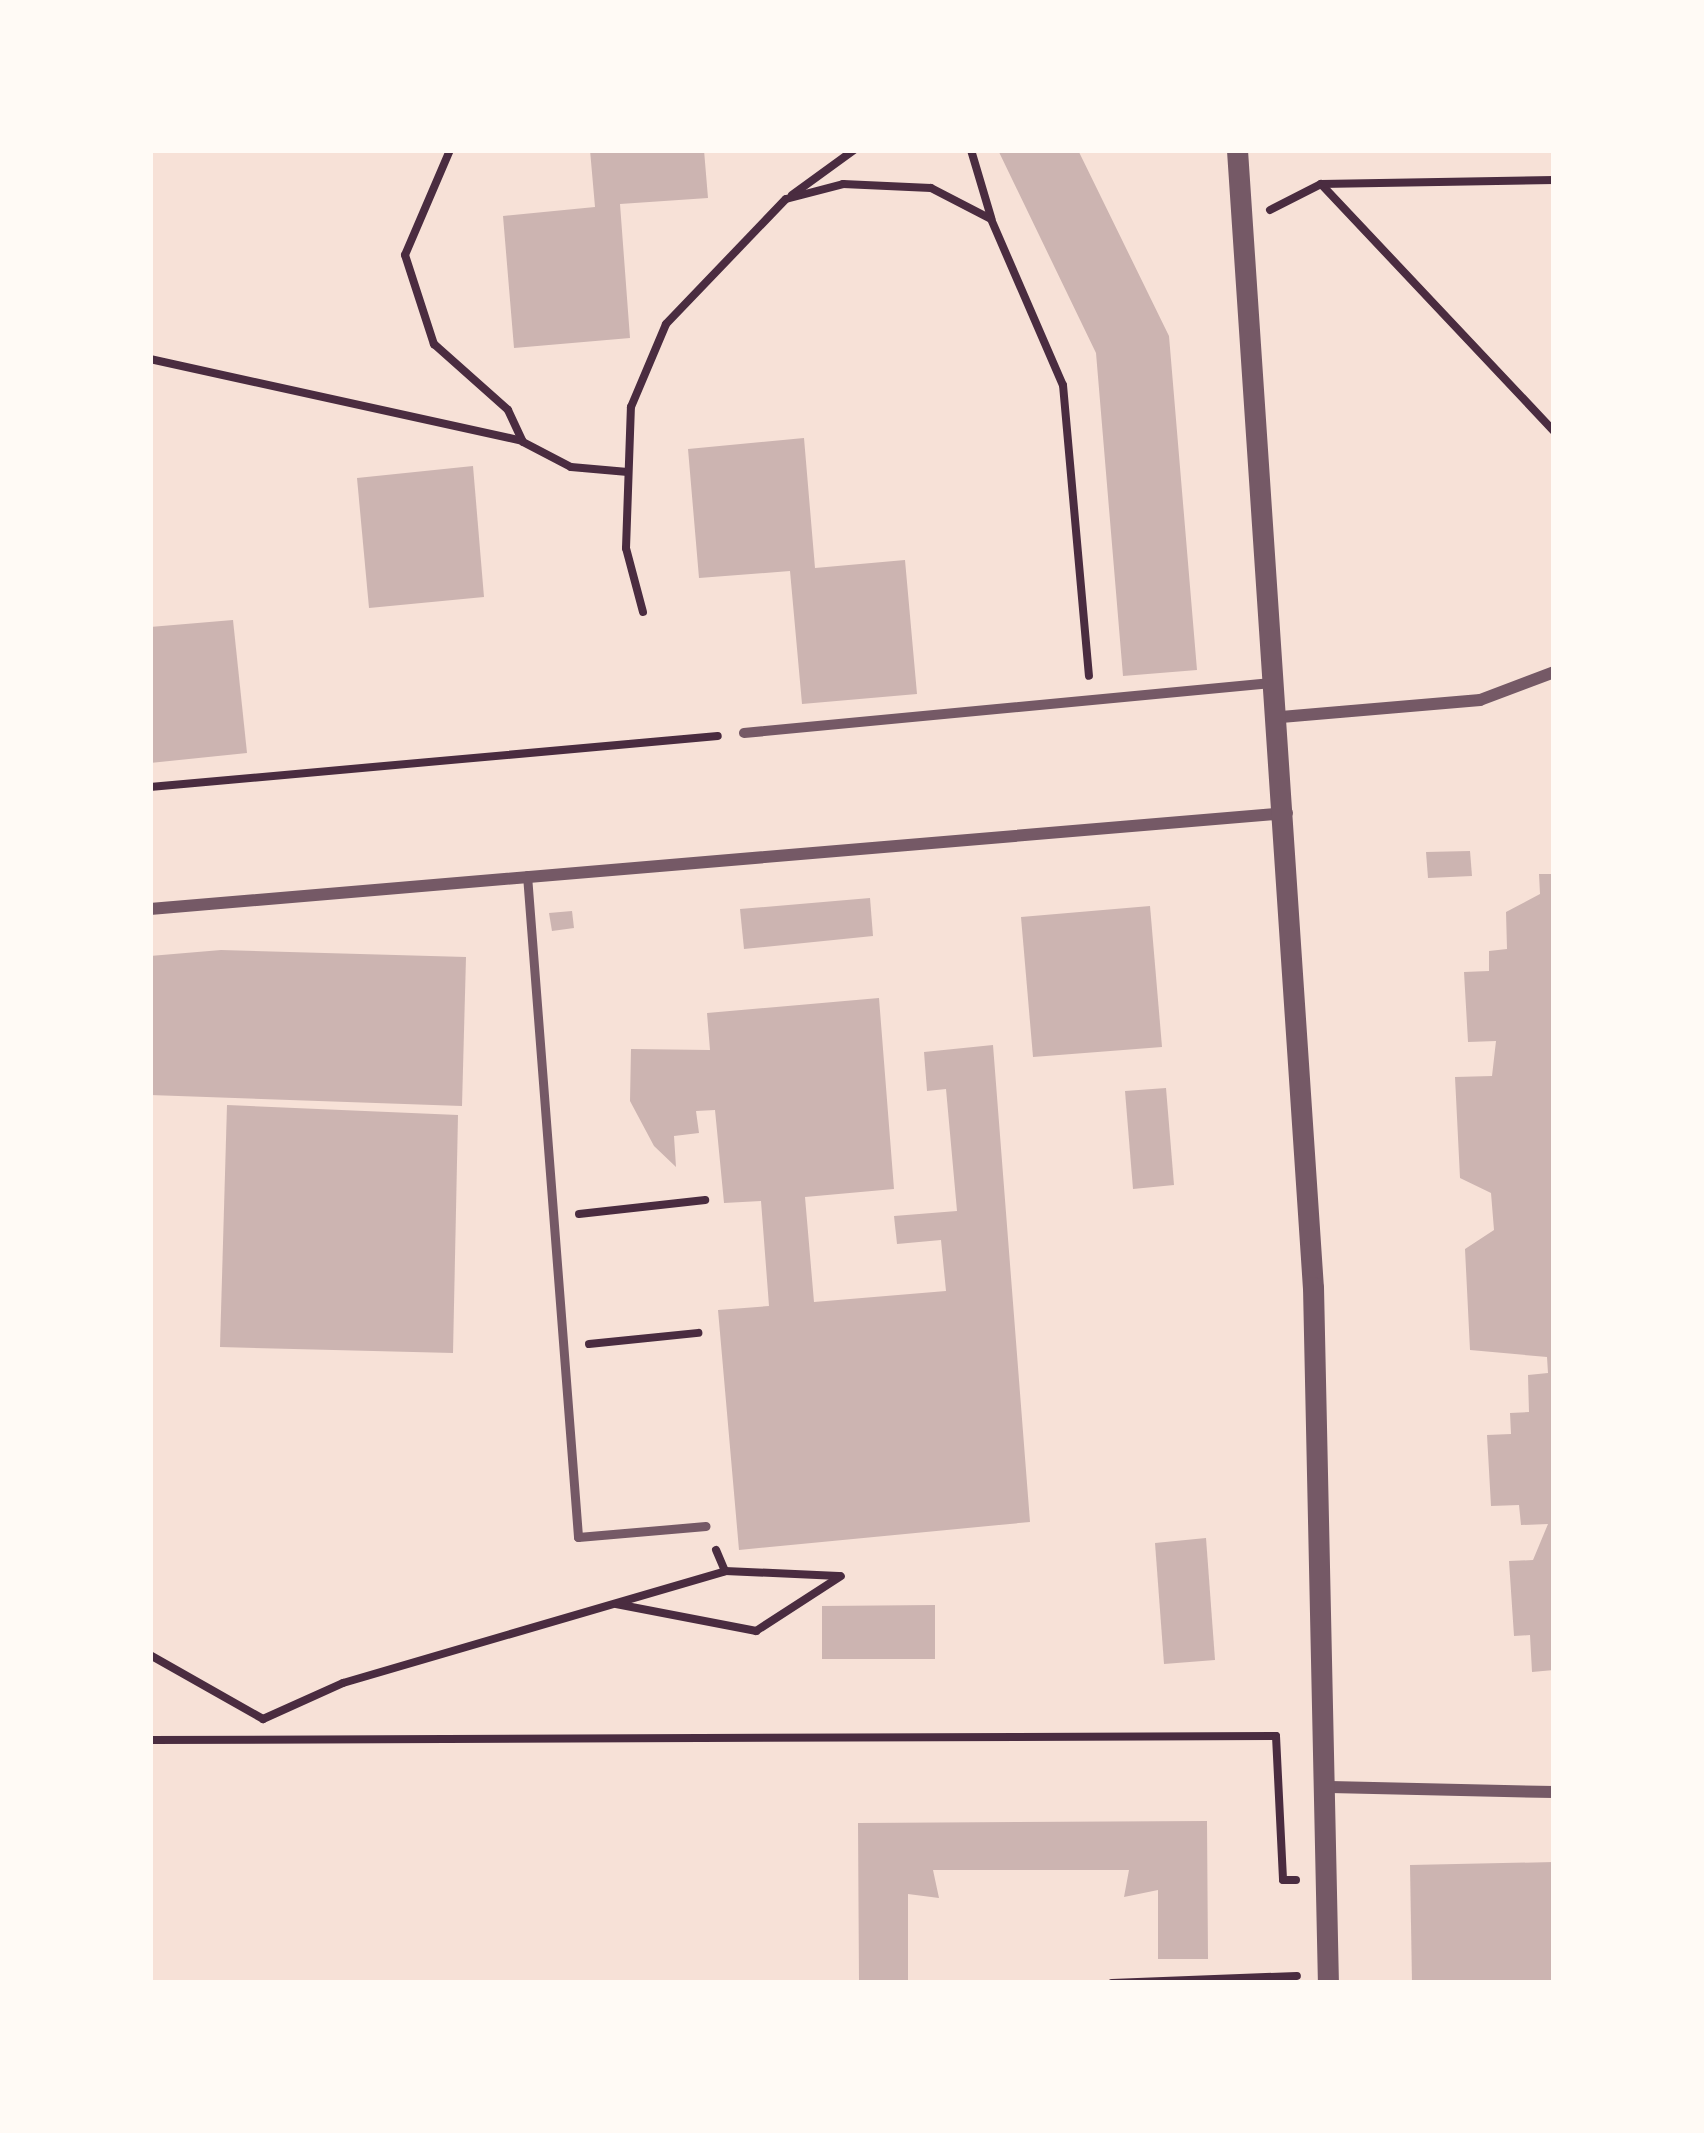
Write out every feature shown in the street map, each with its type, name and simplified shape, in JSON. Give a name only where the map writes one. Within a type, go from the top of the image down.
[{"type":"street","points":[[1238,150],[1288,813],[1330,1787],[1328,1979]]},
{"type":"street","points":[[1281,717],[1480,700],[1554,672]]},
{"type":"street","points":[[743,733],[1277,683]]},
{"type":"street","points":[[150,909],[1288,813]]},
{"type":"street","points":[[1330,1787],[1554,1792]]},
{"type":"lane","points":[[527,874],[578,1538],[706,1526]]},
{"type":"path","points":[[450,150],[405,255],[410,295],[434,344],[508,410],[523,442]]},
{"type":"path","points":[[644,612],[626,548],[631,407],[666,324],[786,199],[854,150]]},
{"type":"path","points":[[971,150],[991,219],[1064,385],[1091,701]]},
{"type":"path","points":[[1242,225],[1321,184],[1554,179]]},
{"type":"path","points":[[786,199],[843,184],[931,188],[991,219]]},
{"type":"path","points":[[1321,184],[1554,431]]},
{"type":"path","points":[[150,359],[523,442],[571,467],[628,472]]},
{"type":"path","points":[[150,788],[743,733]]},
{"type":"path","points":[[554,1216],[706,1200]]},
{"type":"path","points":[[564,1346],[698,1333]]},
{"type":"path","points":[[706,1526],[724,1571]]},
{"type":"path","points":[[150,1655],[263,1719],[343,1683],[724,1571],[841,1576],[756,1631],[614,1604]]},
{"type":"path","points":[[150,1740],[1276,1736],[1283,1880],[1327,1881]]},
{"type":"path","points":[[1112,1983],[1328,1979]]},
{"type":"building","points":[[590,150],[704,150],[708,198],[620,204],[630,338],[514,348],[503,216],[595,207]]},
{"type":"building","points":[[998,150],[1078,150],[1169,336],[1197,670],[1123,676],[1096,353]]},
{"type":"building","points":[[804,438],[815,568],[905,560],[917,694],[802,704],[790,571],[699,578],[688,449]]},
{"type":"building","points":[[473,466],[484,597],[369,608],[357,478]]},
{"type":"building","points":[[233,620],[247,753],[150,763],[150,627]]},
{"type":"building","points":[[1470,851],[1472,876],[1428,878],[1426,852]]},
{"type":"building","points":[[1539,874],[1554,874],[1554,1670],[1532,1672],[1530,1635],[1514,1636],[1509,1561],[1533,1560],[1548,1524],[1521,1525],[1519,1505],[1491,1506],[1487,1435],[1511,1434],[1510,1413],[1529,1412],[1528,1375],[1548,1373],[1547,1357],[1470,1350],[1465,1249],[1494,1230],[1491,1193],[1460,1178],[1455,1077],[1492,1076],[1496,1041],[1468,1042],[1464,972],[1489,971],[1489,951],[1507,949],[1506,912],[1540,894]]},
{"type":"building","points":[[870,898],[873,936],[744,949],[740,909]]},
{"type":"building","points":[[1150,906],[1162,1047],[1033,1057],[1021,917]]},
{"type":"building","points":[[572,911],[574,928],[552,931],[549,913]]},
{"type":"building","points":[[221,950],[466,957],[462,1106],[150,1095],[150,956]]},
{"type":"building","points":[[879,998],[894,1189],[805,1197],[814,1302],[946,1291],[941,1240],[897,1244],[894,1216],[957,1211],[946,1089],[927,1091],[924,1052],[993,1045],[1030,1522],[739,1550],[718,1310],[769,1306],[761,1201],[724,1203],[715,1110],[696,1111],[699,1133],[674,1136],[676,1167],[654,1146],[630,1101],[631,1049],[710,1050],[707,1013]]},
{"type":"building","points":[[1166,1088],[1174,1185],[1133,1189],[1125,1091]]},
{"type":"building","points":[[227,1105],[458,1115],[453,1353],[220,1347]]},
{"type":"building","points":[[1206,1538],[1215,1660],[1164,1664],[1155,1543]]},
{"type":"building","points":[[935,1605],[935,1659],[822,1659],[822,1606]]},
{"type":"building","points":[[1207,1821],[1208,1959],[1158,1959],[1158,1890],[1124,1897],[1129,1870],[933,1870],[939,1898],[908,1894],[908,1983],[859,1983],[858,1823]]},
{"type":"building","points":[[1554,1862],[1554,1983],[1412,1983],[1410,1865]]}]
